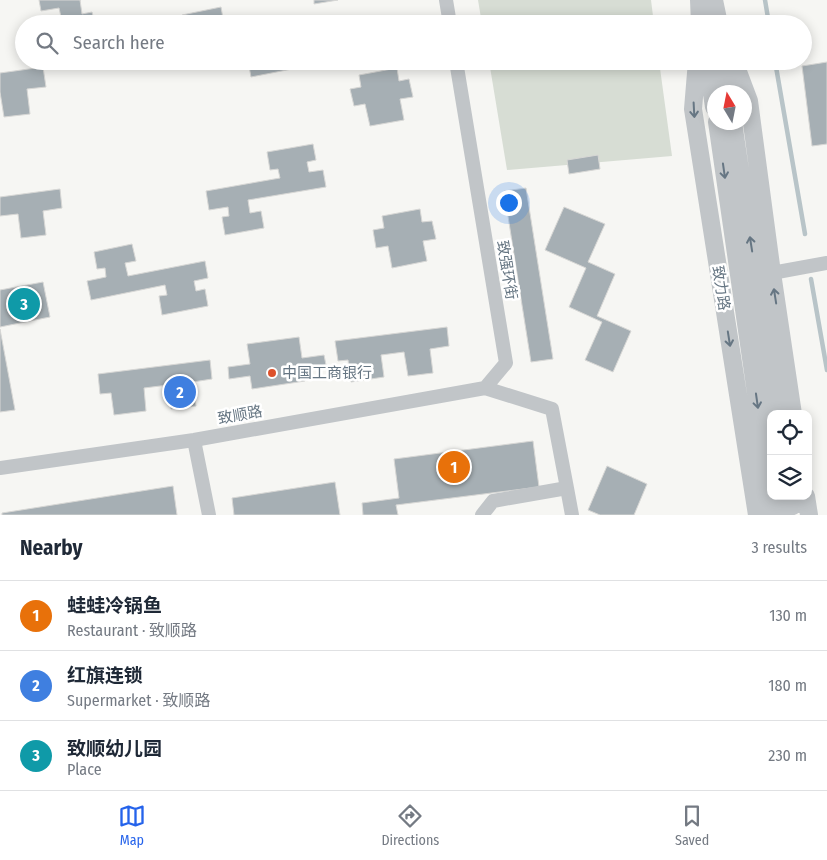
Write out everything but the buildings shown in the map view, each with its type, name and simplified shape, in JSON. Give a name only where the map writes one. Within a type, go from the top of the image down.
[{"type":"street","points":[[446,0],[448,15]]},
{"type":"street","points":[[699,0],[700,15]]},
{"type":"street","points":[[714,0],[717,15]]},
{"type":"street","name":"致强环街","points":[[457,70],[506,363],[485,388]]},
{"type":"street","name":"致力路","points":[[696,70],[693,109],[761,503]]},
{"type":"street","points":[[708,70],[711,85]]},
{"type":"street","points":[[725,70],[727,85]]},
{"type":"street","points":[[737,70],[749,101],[792,410]]},
{"type":"street","name":"致力路","points":[[718,130],[761,503]]},
{"type":"street","points":[[734,130],[775,410]]},
{"type":"street","points":[[772,272],[827,263]]},
{"type":"street","points":[[485,388],[552,408],[572,515]]},
{"type":"street","name":"致顺路","points":[[0,468],[194,440],[485,388]]},
{"type":"street","points":[[194,440],[209,515]]},
{"type":"street","points":[[482,515],[493,501],[567,488]]},
{"type":"street","points":[[761,503],[770,508],[782,508],[794,505],[800,500]]},
{"type":"street","points":[[805,500],[809,515]]},
{"type":"shaded area","points":[[478,0],[651,0],[653,15],[480,15]]},
{"type":"shaded area","points":[[490,70],[660,70],[672,156],[507,170]]},
{"type":"waterway","points":[[765,0],[768,15]]},
{"type":"waterway","points":[[777,70],[805,234]]},
{"type":"waterway","points":[[811,279],[827,370]]},
{"type":"place","name":"致顺幼儿园","points":[[24,304]]},
{"type":"place","name":"中国工商银行","points":[[272,373]]},
{"type":"place","name":"红旗连锁","points":[[180,392]]},
{"type":"place","name":"蛙蛙冷锅鱼","points":[[454,467]]}]
